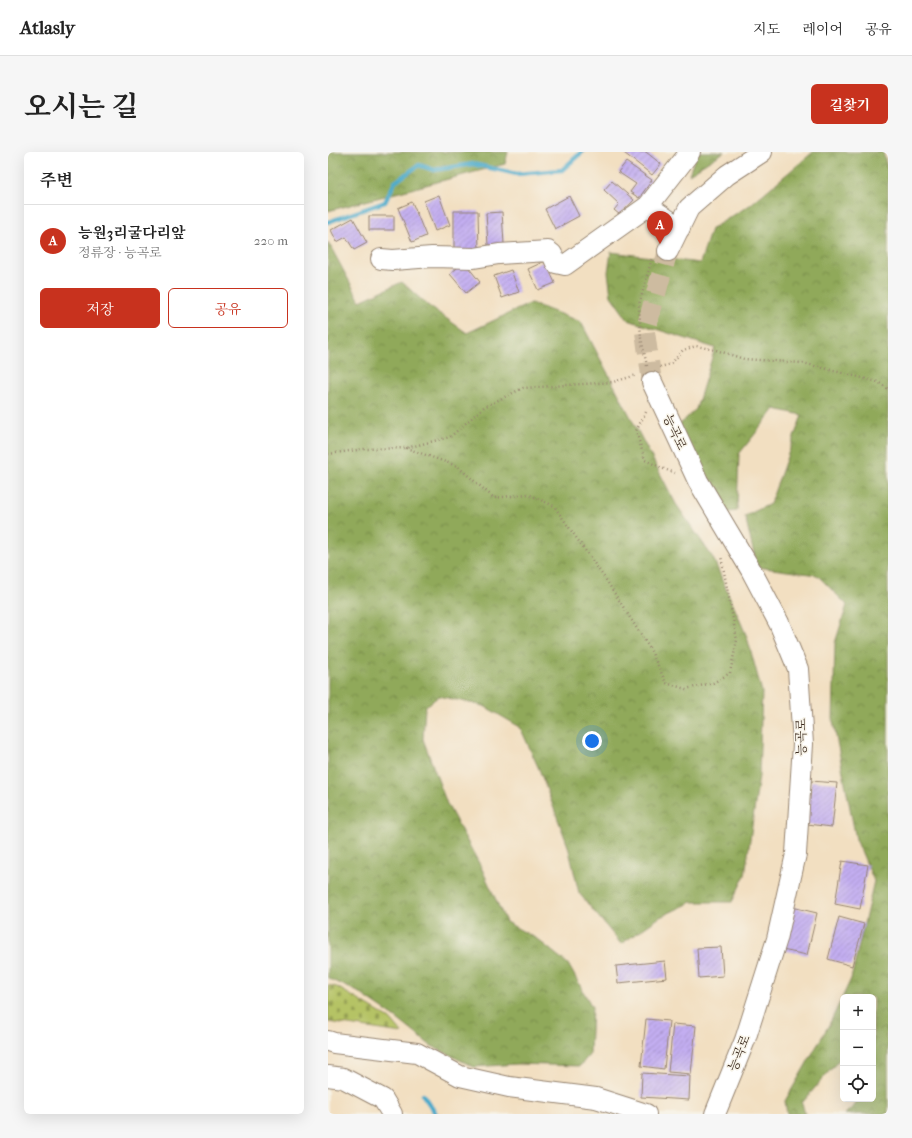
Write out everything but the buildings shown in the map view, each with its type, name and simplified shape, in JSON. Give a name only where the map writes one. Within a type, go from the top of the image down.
[{"type":"street","points":[[380,259],[393,260],[432,257],[474,258],[499,254],[548,251],[552,254],[556,263],[564,265],[648,206],[690,152]]},
{"type":"street","points":[[660,252],[680,228],[689,208],[727,175],[762,152]]},
{"type":"street","points":[[648,206],[680,228]]},
{"type":"street","name":"능곡로","points":[[649,373],[698,482],[751,570],[779,623],[798,669],[803,744],[796,854],[777,939],[750,1026],[715,1114]]},
{"type":"street","points":[[328,1041],[417,1053],[460,1076],[508,1087],[596,1098],[646,1114]]},
{"type":"street","points":[[328,1076],[343,1078],[383,1099],[392,1114]]},
{"type":"path","points":[[649,373],[641,338],[639,305],[660,252]]},
{"type":"path","points":[[328,454],[364,449],[406,448],[450,437],[484,407],[523,388],[613,382],[649,373],[670,364],[683,350],[696,346],[716,350],[744,359],[803,363],[878,382],[888,389]]},
{"type":"path","points":[[650,406],[636,431],[645,460],[681,475]]},
{"type":"path","points":[[406,448],[457,466],[494,498],[528,494],[554,506],[606,580],[646,642],[666,683],[686,689],[713,683],[730,673],[737,640],[721,554]]},
{"type":"green space","points":[[328,152],[508,152],[505,164],[328,211]]},
{"type":"green space","points":[[697,152],[724,152],[689,174]]},
{"type":"green space","points":[[813,152],[883,152],[888,171],[888,1021],[886,1038],[888,1039],[888,1114],[845,1114],[856,1102],[876,1102],[876,994],[844,994],[851,979],[874,881],[856,839],[833,721],[835,643],[847,605],[817,575],[757,567],[745,516],[770,504],[802,415],[775,409],[739,454],[737,511],[720,513],[675,429],[696,409],[715,348],[628,320],[611,296],[608,272],[611,252],[700,263],[711,229],[750,205]]},
{"type":"green space","points":[[328,242],[360,301],[402,282],[426,304],[467,333],[531,303],[581,322],[676,504],[713,558],[747,637],[762,692],[759,776],[745,875],[732,902],[692,902],[660,917],[621,944],[579,893],[568,846],[539,769],[520,727],[484,706],[439,696],[425,707],[423,739],[447,804],[481,867],[506,922],[537,939],[568,964],[592,1007],[590,1054],[580,1066],[517,1064],[474,1067],[430,1045],[396,1018],[358,992],[328,978]]},
{"type":"green space","points":[[328,985],[337,987],[390,1019],[402,1033],[328,1022]]},
{"type":"green space","points":[[840,1002],[840,1059],[802,1103],[805,1114],[787,1114],[785,1101],[830,1023]]},
{"type":"waterway","points":[[328,222],[385,202],[395,182],[419,165],[434,170],[473,164],[517,174],[562,170],[582,152]]},
{"type":"waterway","points":[[423,1095],[436,1114]]},
{"type":"tunnel","points":[[652,382],[645,332],[668,251]]},
{"type":"place","name":"능원3리굴다리앞","points":[[660,244]]}]
